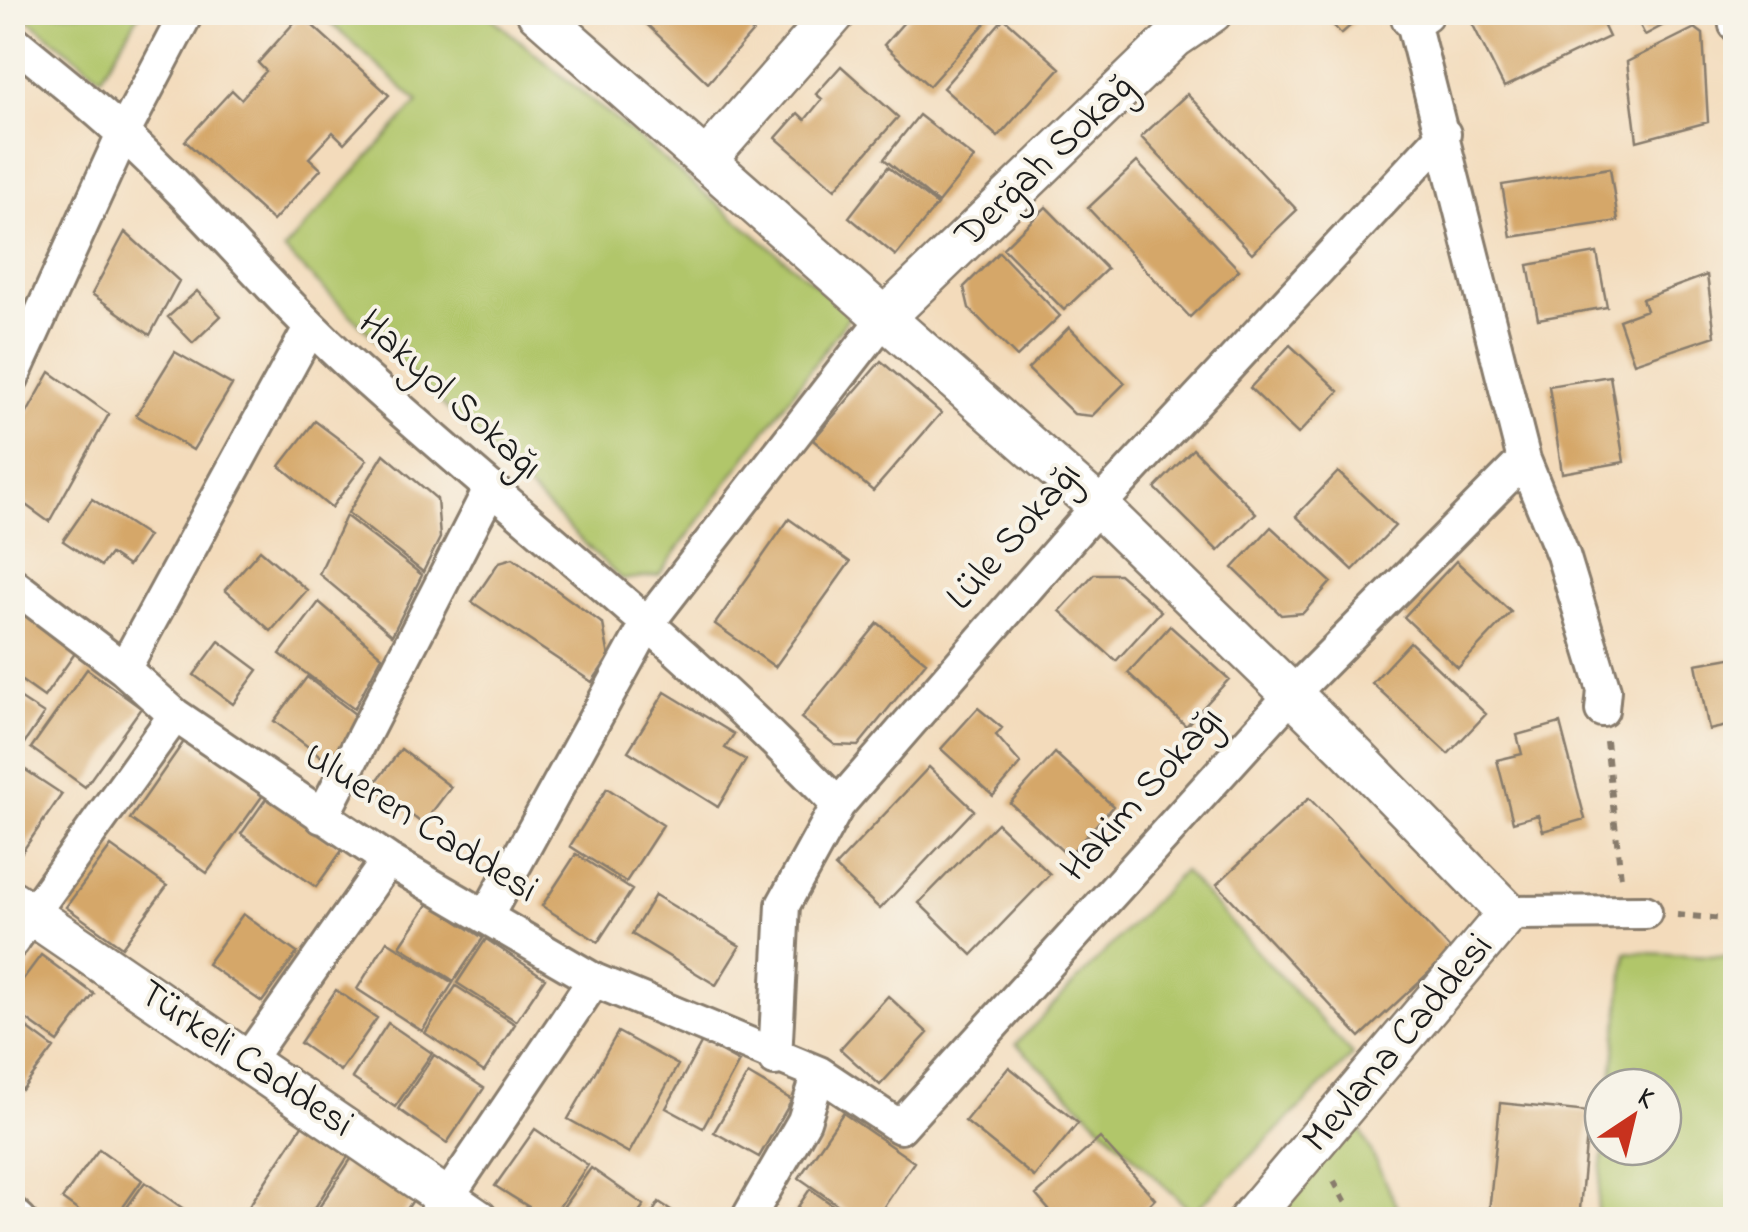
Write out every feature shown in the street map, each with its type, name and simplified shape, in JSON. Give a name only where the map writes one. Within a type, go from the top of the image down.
[{"type":"street","points":[[12,378],[123,134],[186,12]]},
{"type":"street","points":[[538,12],[1098,506],[1292,694],[1508,913],[1635,912]]},
{"type":"street","points":[[707,159],[836,12]]},
{"type":"street","name":"Derğah Sokağ","points":[[885,317],[1174,38],[1212,12]]},
{"type":"street","points":[[1734,12],[1736,25]]},
{"type":"street","points":[[1415,14],[1524,460],[1563,555],[1604,690],[1602,710]]},
{"type":"street","name":"Hakyol Sokağı","points":[[12,40],[123,134],[310,328],[489,491],[782,745],[838,804]]},
{"type":"street","name":"Lüle Sokağı","points":[[775,1058],[783,905],[838,804],[1098,506],[1444,134]]},
{"type":"street","points":[[486,918],[647,624],[885,317]]},
{"type":"street","points":[[124,668],[310,328]]},
{"type":"street","name":"Hakim Sokağı","points":[[819,1074],[900,1127],[1292,694],[1524,460]]},
{"type":"street","points":[[322,817],[489,491]]},
{"type":"street","name":"Ulueren Caddesi","points":[[12,584],[124,668],[175,715],[388,860],[594,980],[819,1074]]},
{"type":"street","points":[[18,919],[175,715]]},
{"type":"street","points":[[247,1061],[388,860]]},
{"type":"street","name":"Mevlana Caddesi","points":[[1249,1220],[1508,913]]},
{"type":"street","name":"Türkeli Caddesi","points":[[18,919],[247,1061],[438,1208],[478,1220]]},
{"type":"street","points":[[438,1208],[594,980]]},
{"type":"street","points":[[747,1220],[804,1121],[819,1074]]},
{"type":"street","points":[[12,1213],[20,1220]]},
{"type":"path","points":[[1602,710],[1635,912],[1736,920]]},
{"type":"green space","points":[[20,13],[140,13],[101,77]]},
{"type":"green space","points":[[320,13],[486,13],[851,314],[659,575],[622,580],[284,250],[418,102]]},
{"type":"green space","points":[[1183,871],[1353,1055],[1193,1213],[1016,1044]]},
{"type":"green space","points":[[1626,952],[1735,957],[1735,1219],[1596,1219],[1602,1167],[1683,1167],[1683,1067],[1613,1067]]},
{"type":"green space","points":[[1356,1119],[1400,1214],[1436,1219],[1268,1220]]},
{"type":"building","points":[[634,12],[741,12],[757,27],[708,83]]},
{"type":"building","points":[[913,12],[995,12],[929,86],[884,45]]},
{"type":"building","points":[[1322,12],[1366,12],[1341,34]]},
{"type":"building","points":[[1494,12],[1597,12],[1609,37],[1504,87],[1472,23]]},
{"type":"building","points":[[1633,12],[1688,12],[1645,35]]},
{"type":"building","points":[[301,15],[389,95],[344,143],[333,132],[309,158],[321,169],[273,221],[185,141],[232,90],[241,99],[266,71],[258,63]]},
{"type":"building","points":[[1004,18],[1060,68],[998,137],[943,88]]},
{"type":"building","points":[[1695,28],[1703,34],[1708,122],[1637,141],[1627,62]]},
{"type":"building","points":[[841,66],[898,117],[835,189],[776,138],[798,113],[805,120],[822,99],[816,94]]},
{"type":"building","points":[[1187,94],[1297,210],[1252,253],[1141,137]]},
{"type":"building","points":[[919,115],[974,158],[938,203],[884,159]]},
{"type":"building","points":[[1137,162],[1239,270],[1190,317],[1088,208]]},
{"type":"building","points":[[888,167],[937,205],[896,256],[849,217]]},
{"type":"building","points":[[1610,168],[1618,221],[1511,237],[1502,185]]},
{"type":"building","points":[[1046,207],[1107,269],[1064,310],[1003,248]]},
{"type":"building","points":[[125,232],[179,281],[150,335],[92,294]]},
{"type":"building","points":[[999,252],[1060,316],[1017,357],[969,308],[964,287]]},
{"type":"building","points":[[1597,253],[1607,307],[1538,319],[1528,265]]},
{"type":"building","points":[[1707,275],[1715,336],[1634,363],[1619,320],[1646,310],[1642,299]]},
{"type":"building","points":[[197,291],[221,316],[193,343],[168,317]]},
{"type":"building","points":[[1069,327],[1125,383],[1092,416],[1074,414],[1028,369]]},
{"type":"building","points":[[1290,345],[1339,391],[1298,434],[1250,388]]},
{"type":"building","points":[[175,352],[232,385],[193,450],[136,415]]},
{"type":"building","points":[[881,361],[941,413],[873,491],[813,440]]},
{"type":"building","points":[[50,372],[109,414],[49,522],[12,495],[12,440]]},
{"type":"building","points":[[1610,376],[1624,462],[1562,473],[1549,386]]},
{"type":"building","points":[[315,421],[367,460],[331,508],[280,466]]},
{"type":"building","points":[[1193,449],[1256,513],[1218,551],[1155,488]]},
{"type":"building","points":[[384,454],[437,499],[440,538],[423,572],[348,513]]},
{"type":"building","points":[[1338,472],[1395,526],[1353,570],[1296,516]]},
{"type":"building","points":[[92,499],[148,536],[128,566],[110,554],[101,566],[63,541]]},
{"type":"building","points":[[346,516],[422,575],[392,635],[319,574]]},
{"type":"building","points":[[789,519],[850,562],[775,667],[715,624]]},
{"type":"building","points":[[1271,527],[1331,582],[1303,613],[1281,615],[1233,568]]},
{"type":"building","points":[[260,550],[307,590],[271,631],[225,590]]},
{"type":"building","points":[[513,558],[603,624],[609,657],[592,682],[472,602],[499,562]]},
{"type":"building","points":[[1456,561],[1511,612],[1458,668],[1404,617]]},
{"type":"building","points":[[1094,574],[1119,574],[1161,611],[1116,661],[1060,611]]},
{"type":"building","points":[[319,602],[382,656],[354,709],[280,654]]},
{"type":"building","points":[[18,607],[78,649],[44,697],[12,674],[12,615]]},
{"type":"building","points":[[878,623],[926,662],[858,746],[835,745],[801,718]]},
{"type":"building","points":[[1170,626],[1229,679],[1186,726],[1128,673]]},
{"type":"building","points":[[219,641],[258,670],[233,704],[194,675]]},
{"type":"building","points":[[1410,642],[1486,714],[1448,754],[1372,683]]},
{"type":"building","points":[[1736,657],[1736,724],[1709,730],[1696,664]]},
{"type":"building","points":[[87,669],[141,708],[85,787],[31,748]]},
{"type":"building","points":[[307,677],[364,721],[331,764],[274,721]]},
{"type":"building","points":[[665,692],[734,734],[725,748],[746,760],[718,807],[628,751]]},
{"type":"building","points":[[12,693],[44,714],[12,761]]},
{"type":"building","points":[[978,708],[1002,728],[996,735],[1021,764],[993,796],[941,749]]},
{"type":"building","points":[[1560,723],[1585,819],[1543,831],[1538,815],[1513,822],[1497,760],[1522,754],[1517,735]]},
{"type":"building","points":[[185,740],[263,795],[207,873],[130,819]]},
{"type":"building","points":[[401,749],[451,787],[423,824],[373,786]]},
{"type":"building","points":[[1055,753],[1113,806],[1068,856],[1010,803]]},
{"type":"building","points":[[12,761],[62,794],[22,852],[12,846]]},
{"type":"building","points":[[929,767],[974,810],[880,909],[835,867]]},
{"type":"building","points":[[607,788],[663,825],[626,882],[570,846]]},
{"type":"building","points":[[268,796],[343,849],[316,887],[241,834]]},
{"type":"building","points":[[1309,798],[1452,951],[1360,1037],[1217,884]]},
{"type":"building","points":[[997,823],[1050,874],[972,955],[919,903]]},
{"type":"building","points":[[111,846],[167,886],[122,947],[66,907]]},
{"type":"building","points":[[576,854],[632,890],[598,942],[542,906]]},
{"type":"building","points":[[655,895],[740,946],[716,985],[632,934]]},
{"type":"building","points":[[429,903],[483,938],[454,981],[400,946]]},
{"type":"building","points":[[243,914],[297,953],[262,1002],[207,964]]},
{"type":"building","points":[[486,939],[545,978],[516,1021],[457,983]]},
{"type":"building","points":[[387,941],[453,983],[422,1031],[357,989]]},
{"type":"building","points":[[41,955],[94,994],[58,1042],[12,1009],[12,994]]},
{"type":"building","points":[[456,986],[515,1024],[484,1072],[425,1033]]},
{"type":"building","points":[[336,990],[377,1018],[340,1071],[300,1043]]},
{"type":"building","points":[[888,996],[928,1033],[880,1085],[840,1049]]},
{"type":"building","points":[[12,1017],[54,1048],[22,1090],[12,1082]]},
{"type":"building","points":[[388,1023],[432,1053],[395,1107],[352,1078]]},
{"type":"building","points":[[618,1032],[678,1065],[629,1153],[568,1119]]},
{"type":"building","points":[[702,1042],[739,1062],[703,1128],[666,1108]]},
{"type":"building","points":[[434,1055],[484,1088],[447,1143],[398,1109]]},
{"type":"building","points":[[1009,1067],[1078,1123],[1034,1177],[965,1121]]},
{"type":"building","points":[[748,1074],[792,1100],[759,1157],[714,1132]]},
{"type":"building","points":[[1500,1103],[1583,1111],[1579,1220],[1489,1212]]},
{"type":"building","points":[[843,1113],[914,1162],[875,1220],[860,1220],[799,1178]]},
{"type":"building","points":[[303,1124],[349,1155],[307,1220],[266,1220],[248,1208]]},
{"type":"building","points":[[535,1129],[588,1165],[550,1220],[495,1186]]},
{"type":"building","points":[[1100,1138],[1155,1199],[1143,1211],[1150,1220],[1073,1220],[1066,1212],[1057,1219],[1036,1195]]},
{"type":"building","points":[[99,1149],[142,1180],[114,1220],[91,1220],[62,1199]]},
{"type":"building","points":[[353,1156],[415,1197],[400,1220],[328,1220],[316,1212]]},
{"type":"building","points":[[591,1168],[644,1205],[633,1220],[554,1220]]},
{"type":"building","points":[[145,1182],[191,1214],[187,1220],[118,1220]]},
{"type":"building","points":[[810,1189],[854,1220],[789,1220]]},
{"type":"building","points":[[659,1202],[686,1220],[648,1220]]}]
